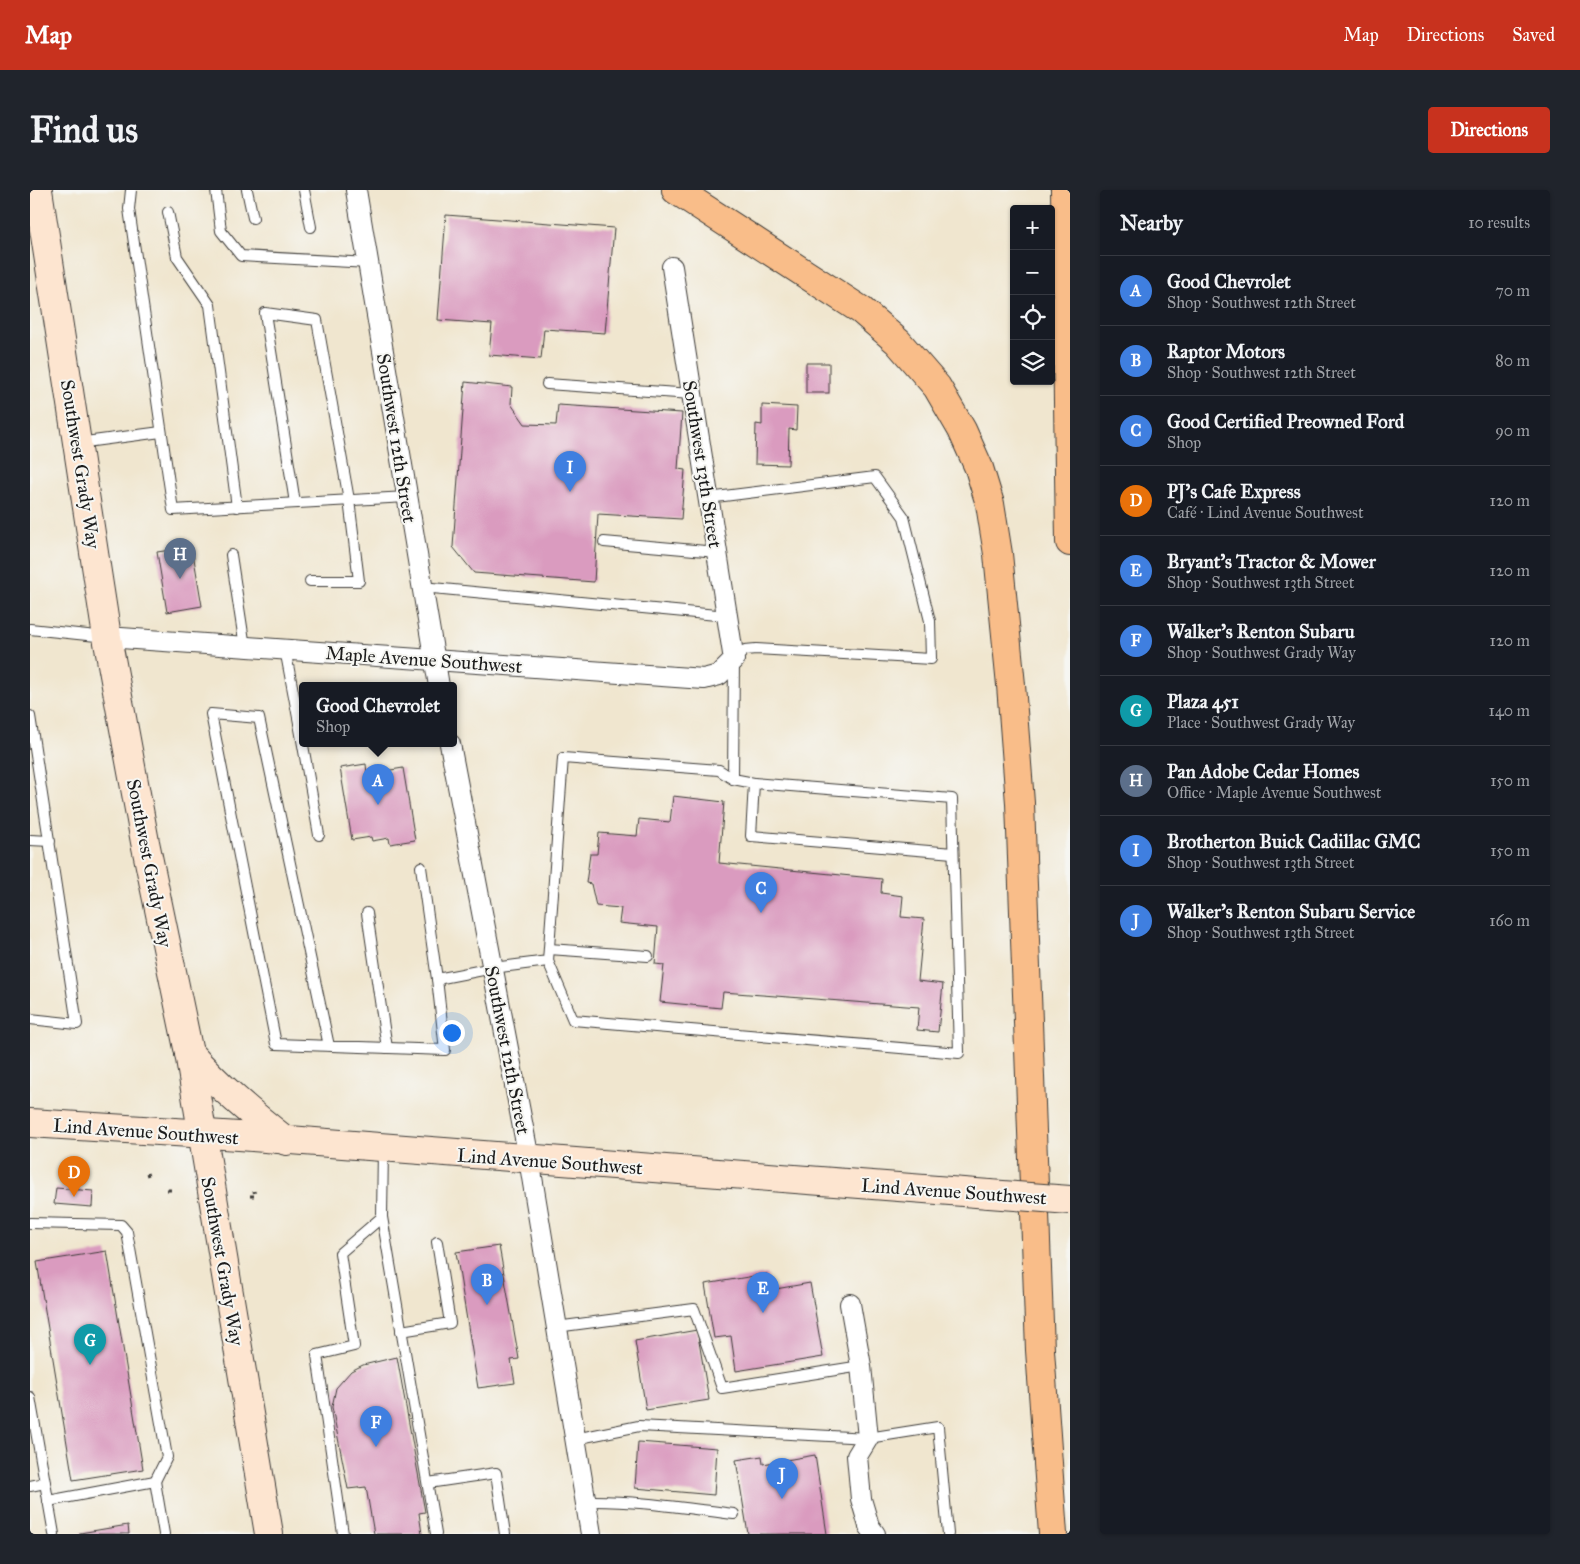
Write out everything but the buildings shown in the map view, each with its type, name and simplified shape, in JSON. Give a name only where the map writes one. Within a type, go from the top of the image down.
[{"type":"highway","points":[[676,190],[861,310],[898,342],[937,387],[962,430],[979,468],[990,504],[998,554],[1020,803],[1040,1350],[1053,1534]]},
{"type":"highway","points":[[1065,190],[1070,542]]},
{"type":"main road","name":"Southwest Grady Way","points":[[38,190],[107,637],[145,842],[189,1053],[269,1534]]},
{"type":"main road","points":[[189,1053],[207,1074],[286,1141]]},
{"type":"main road","name":"Lind Avenue Southwest","points":[[30,1123],[1070,1200]]},
{"type":"street","name":"Southwest 12th Street","points":[[356,190],[438,682]]},
{"type":"street","name":"Southwest 13th Street","points":[[672,267],[734,660]]},
{"type":"street","name":"Maple Avenue Southwest","points":[[107,637],[704,679],[719,675],[734,660]]},
{"type":"street","name":"Southwest 12th Street","points":[[451,747],[529,1159],[590,1534]]},
{"type":"street","points":[[850,1304],[861,1366],[868,1438],[857,1456],[861,1499],[868,1526],[875,1534]]},
{"type":"lane","points":[[131,190],[129,209],[174,510],[407,497]]},
{"type":"lane","points":[[216,190],[221,231],[241,256],[369,264]]},
{"type":"lane","points":[[247,190],[253,218]]},
{"type":"lane","points":[[304,190],[311,227]]},
{"type":"lane","points":[[168,212],[177,257],[210,304],[237,507]]},
{"type":"lane","points":[[295,503],[265,313],[317,320],[349,500],[359,581],[310,582]]},
{"type":"lane","points":[[548,384],[692,394]]},
{"type":"lane","points":[[77,444],[161,432]]},
{"type":"lane","points":[[708,498],[875,477],[904,517],[930,620],[931,660],[756,649],[745,650],[734,660],[733,779]]},
{"type":"lane","points":[[604,542],[717,552]]},
{"type":"lane","points":[[231,556],[245,647]]},
{"type":"lane","points":[[422,587],[727,616]]},
{"type":"lane","points":[[30,629],[107,637]]},
{"type":"lane","points":[[285,649],[299,714]]},
{"type":"lane","points":[[329,1046],[258,718],[211,714],[276,1044],[329,1046],[446,1050],[421,867]]},
{"type":"lane","points":[[30,716],[78,1024],[30,1019]]},
{"type":"lane","points":[[305,747],[319,835]]},
{"type":"lane","points":[[563,758],[719,770],[733,779],[754,783],[952,799],[959,1053],[573,1020],[548,961],[563,758]]},
{"type":"lane","points":[[754,783],[751,836],[953,853]]},
{"type":"lane","points":[[30,840],[50,841]]},
{"type":"lane","points":[[367,914],[387,1048]]},
{"type":"lane","points":[[549,950],[648,956]]},
{"type":"lane","points":[[437,979],[493,968],[548,961]]},
{"type":"lane","points":[[383,1149],[382,1217],[436,1534]]},
{"type":"lane","points":[[343,1534],[317,1355],[354,1346],[340,1253],[382,1217]]},
{"type":"lane","points":[[30,1223],[121,1225],[127,1232],[167,1456],[155,1481],[164,1534]]},
{"type":"lane","points":[[401,1331],[450,1323],[437,1242]]},
{"type":"lane","points":[[556,1327],[694,1309],[722,1388],[861,1366]]},
{"type":"lane","points":[[30,1397],[54,1534]]},
{"type":"lane","points":[[575,1439],[639,1426],[868,1438],[938,1427],[948,1534]]},
{"type":"lane","points":[[428,1483],[496,1473],[505,1534]]},
{"type":"lane","points":[[48,1501],[155,1481]]},
{"type":"lane","points":[[30,1486],[45,1483]]},
{"type":"lane","points":[[585,1501],[614,1500],[639,1502],[734,1514]]},
{"type":"path","points":[[250,1196],[254,1196],[254,1192]]},
{"type":"place","name":"Brotherton Buick Cadillac GMC","points":[[570,492]]},
{"type":"place","name":"Pan Adobe Cedar Homes","points":[[180,579]]},
{"type":"place","name":"Good Chevrolet","points":[[378,805]]},
{"type":"place","name":"Good Certified Preowned Ford","points":[[761,913]]},
{"type":"place","name":"PJ's Cafe Express","points":[[74,1197]]},
{"type":"place","name":"Raptor Motors","points":[[487,1305]]},
{"type":"place","name":"Bryant's Tractor & Mower","points":[[763,1313]]},
{"type":"place","name":"Plaza 451","points":[[90,1365]]},
{"type":"place","name":"Walker's Renton Subaru","points":[[376,1447]]},
{"type":"place","name":"Walker's Renton Subaru Service","points":[[782,1499]]}]
